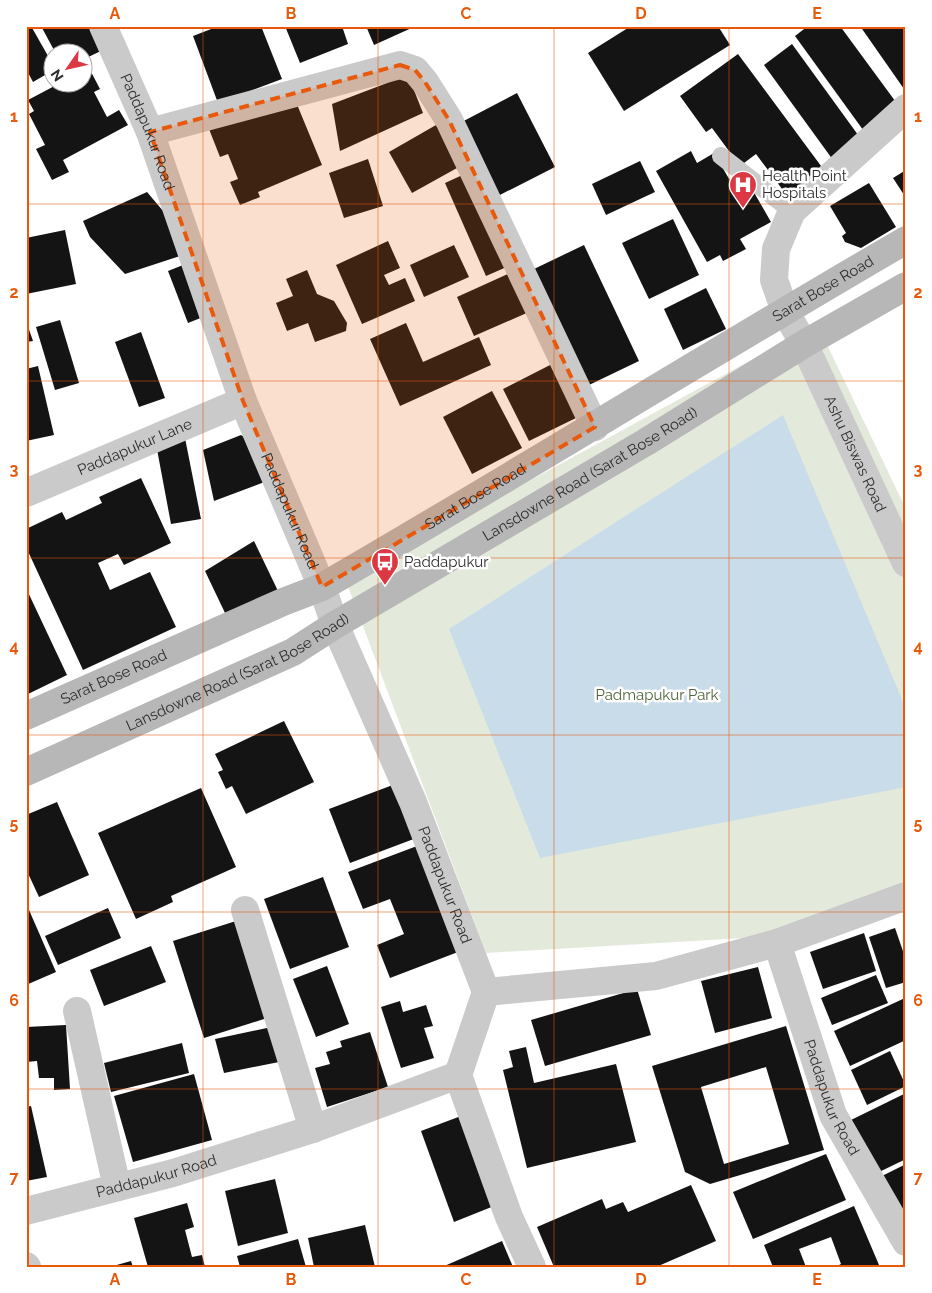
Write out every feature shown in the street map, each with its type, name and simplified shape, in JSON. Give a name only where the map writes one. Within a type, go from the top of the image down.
[{"type":"main road","name":"Sarat Bose Road","points":[[26,716],[283,602],[322,587],[595,427],[785,311],[906,240]]},
{"type":"main road","name":"Lansdowne Road (Sarat Bose Road)","points":[[26,772],[293,652],[335,625],[646,442],[804,344],[906,286]]},
{"type":"street","name":"Paddapukur Road","points":[[103,26],[150,132],[243,402],[322,587],[335,625],[413,802],[486,992]]},
{"type":"street","points":[[150,132],[400,65],[415,70],[425,82],[448,120],[595,427]]},
{"type":"street","points":[[792,211],[906,108]]},
{"type":"street","name":"Ashu Biswas Road","points":[[792,211],[776,249],[774,280],[785,311],[804,344],[906,563]]},
{"type":"street","name":"Paddapukur Lane","points":[[26,494],[243,402]]},
{"type":"street","points":[[532,1267],[509,1218],[458,1076],[486,992],[656,976],[777,943],[906,896]]},
{"type":"street","points":[[245,910],[313,1129]]},
{"type":"street","name":"Paddapukur Road","points":[[777,943],[833,1115],[906,1242]]},
{"type":"street","points":[[77,1011],[117,1187]]},
{"type":"street","name":"Paddapukur Road","points":[[26,1211],[173,1173],[313,1129],[458,1076]]},
{"type":"lane","points":[[721,156],[792,211]]},
{"type":"highlighted area","points":[[400,65],[415,70],[425,82],[449,120],[595,427],[322,587],[243,401],[150,132]]},
{"type":"green space","name":"Padmapukur Park","points":[[817,324],[906,509],[906,890],[762,937],[486,953],[346,581]]},
{"type":"water","points":[[783,415],[906,709],[906,787],[540,858],[449,629]]},
{"type":"building","points":[[26,26],[31,26],[42,45],[42,77],[33,82],[26,69]]},
{"type":"building","points":[[41,26],[90,26],[103,50],[92,55],[92,42],[50,42]]},
{"type":"building","points":[[219,26],[261,26],[282,79],[218,103],[193,36]]},
{"type":"building","points":[[285,26],[342,26],[348,44],[300,63]]},
{"type":"building","points":[[366,26],[416,26],[374,45]]},
{"type":"building","points":[[631,26],[718,26],[730,45],[624,111],[588,53]]},
{"type":"building","points":[[808,26],[840,26],[901,109],[866,134],[795,36]]},
{"type":"building","points":[[860,26],[906,26],[906,88],[904,89]]},
{"type":"building","points":[[792,44],[861,139],[833,160],[764,65]]},
{"type":"building","points":[[738,54],[824,170],[788,197],[756,154],[740,166],[712,128],[706,132],[680,96]]},
{"type":"building","points":[[92,74],[100,89],[94,92],[107,117],[119,110],[128,125],[63,160],[69,172],[52,180],[36,149],[45,145],[29,114],[34,111],[28,100],[43,92],[92,92]]},
{"type":"building","points":[[408,75],[423,113],[340,151],[332,104]]},
{"type":"building","points":[[517,93],[555,167],[494,198],[456,125]]},
{"type":"building","points":[[296,102],[322,165],[258,192],[260,197],[240,205],[230,182],[238,179],[228,154],[220,157],[209,129]]},
{"type":"building","points":[[443,121],[466,163],[412,193],[389,152]]},
{"type":"building","points":[[691,151],[697,163],[714,153],[739,196],[752,189],[771,222],[740,239],[746,249],[723,261],[720,255],[707,262],[656,171]]},
{"type":"building","points":[[368,159],[383,206],[344,218],[329,173]]},
{"type":"building","points":[[640,161],[655,192],[606,215],[592,184]]},
{"type":"building","points":[[906,170],[906,198],[893,178]]},
{"type":"building","points":[[469,172],[511,265],[486,276],[445,183]]},
{"type":"building","points":[[869,183],[896,227],[861,248],[845,242],[842,236],[846,233],[830,206]]},
{"type":"building","points":[[147,192],[169,218],[180,256],[125,274],[90,237],[83,221]]},
{"type":"building","points":[[673,219],[699,275],[649,299],[622,243]]},
{"type":"building","points":[[65,230],[76,284],[26,294],[26,238]]},
{"type":"building","points":[[388,241],[400,268],[384,275],[389,285],[405,278],[415,301],[362,324],[336,265]]},
{"type":"building","points":[[454,245],[469,277],[424,297],[410,265]]},
{"type":"building","points":[[584,245],[639,361],[589,385],[534,269]]},
{"type":"building","points":[[203,257],[223,309],[188,323],[168,271]]},
{"type":"building","points":[[307,270],[317,294],[334,301],[347,323],[346,331],[315,342],[308,323],[287,331],[276,303],[293,296],[286,279]]},
{"type":"building","points":[[512,272],[529,312],[474,336],[457,297]]},
{"type":"building","points":[[706,288],[726,329],[683,350],[664,309]]},
{"type":"building","points":[[60,320],[79,383],[55,390],[36,327]]},
{"type":"building","points":[[26,321],[33,341],[26,342]]},
{"type":"building","points":[[406,323],[423,362],[479,337],[491,365],[400,406],[370,339]]},
{"type":"building","points":[[141,332],[165,398],[139,407],[115,342]]},
{"type":"building","points":[[552,364],[578,417],[529,441],[503,389]]},
{"type":"building","points":[[38,366],[54,435],[26,441],[26,369]]},
{"type":"building","points":[[492,391],[522,448],[472,474],[443,417]]},
{"type":"building","points":[[241,435],[253,443],[267,481],[214,501],[203,450]]},
{"type":"building","points":[[185,438],[201,519],[171,524],[156,444]]},
{"type":"building","points":[[141,478],[171,543],[124,565],[118,554],[98,563],[110,590],[150,572],[176,627],[83,670],[26,547],[26,529],[62,512],[66,520],[102,503],[99,497]]},
{"type":"building","points":[[254,541],[278,591],[226,615],[205,571]]},
{"type":"building","points":[[26,588],[67,675],[26,695]]},
{"type":"building","points":[[284,721],[314,782],[246,814],[232,786],[226,789],[218,772],[223,770],[215,754]]},
{"type":"building","points":[[398,783],[419,837],[350,863],[329,809]]},
{"type":"building","points":[[201,788],[236,867],[171,896],[173,902],[136,919],[98,833]]},
{"type":"building","points":[[57,802],[89,875],[39,897],[26,869],[26,815]]},
{"type":"building","points":[[417,846],[458,952],[390,978],[377,945],[404,934],[390,899],[363,909],[348,872]]},
{"type":"building","points":[[323,877],[349,947],[290,969],[264,899]]},
{"type":"building","points":[[26,903],[56,972],[26,985]]},
{"type":"building","points":[[108,908],[121,938],[58,965],[45,936]]},
{"type":"building","points":[[236,921],[267,1018],[204,1038],[173,941]]},
{"type":"building","points":[[895,928],[906,960],[906,982],[886,988],[869,937]]},
{"type":"building","points":[[864,933],[876,971],[823,989],[810,952]]},
{"type":"building","points":[[151,946],[166,982],[104,1006],[90,970]]},
{"type":"building","points":[[327,966],[349,1024],[316,1037],[293,979]]},
{"type":"building","points":[[758,967],[772,1018],[715,1033],[701,981]]},
{"type":"building","points":[[876,975],[888,1003],[832,1025],[821,998]]},
{"type":"building","points":[[637,989],[651,1035],[545,1066],[531,1020]]},
{"type":"building","points":[[905,998],[906,1040],[850,1066],[834,1031]]},
{"type":"building","points":[[400,1001],[403,1012],[426,1005],[433,1026],[424,1028],[434,1058],[401,1068],[381,1007]]},
{"type":"building","points":[[66,1025],[70,1089],[54,1090],[54,1078],[39,1078],[37,1061],[26,1062],[26,1027]]},
{"type":"building","points":[[276,1026],[284,1061],[224,1073],[215,1039]]},
{"type":"building","points":[[786,1026],[824,1150],[710,1184],[685,1172],[652,1066]],"holes":[[[766,1067],[789,1144],[724,1164],[701,1087]]]},
{"type":"building","points":[[370,1032],[388,1087],[327,1107],[315,1068],[330,1064],[326,1052],[342,1047],[340,1041]]},
{"type":"building","points":[[182,1043],[189,1073],[111,1092],[104,1063]]},
{"type":"building","points":[[526,1047],[534,1083],[616,1064],[636,1142],[527,1168],[503,1070],[513,1067],[509,1051]]},
{"type":"building","points":[[890,1051],[906,1086],[867,1105],[851,1070]]},
{"type":"building","points":[[194,1074],[212,1140],[133,1162],[114,1096]]},
{"type":"building","points":[[906,1093],[906,1159],[877,1173],[851,1120]]},
{"type":"building","points":[[31,1106],[47,1177],[26,1181],[26,1107]]},
{"type":"building","points":[[461,1116],[494,1206],[454,1222],[421,1131]]},
{"type":"building","points":[[826,1154],[846,1200],[753,1239],[733,1192]]},
{"type":"building","points":[[906,1164],[906,1208],[897,1212],[878,1178]]},
{"type":"building","points":[[275,1179],[288,1233],[238,1246],[225,1191]]},
{"type":"building","points":[[691,1185],[716,1241],[656,1267],[554,1267],[537,1227],[602,1199],[606,1209],[623,1202],[628,1212]]},
{"type":"building","points":[[187,1203],[194,1227],[185,1230],[192,1257],[202,1255],[205,1267],[148,1267],[134,1218]]},
{"type":"building","points":[[854,1206],[879,1265],[835,1267],[841,1264],[831,1237],[799,1249],[806,1267],[773,1267],[764,1245]]},
{"type":"building","points":[[365,1225],[375,1267],[314,1267],[308,1238]]},
{"type":"building","points":[[298,1239],[306,1267],[240,1267],[237,1256]]},
{"type":"building","points":[[502,1241],[513,1267],[442,1267]]},
{"type":"building","points":[[131,1261],[133,1267],[113,1267],[113,1266]]},
{"type":"place","name":"Health Point Hospitals","points":[[743,209]]},
{"type":"place","name":"Paddapukur","points":[[385,586]]}]
